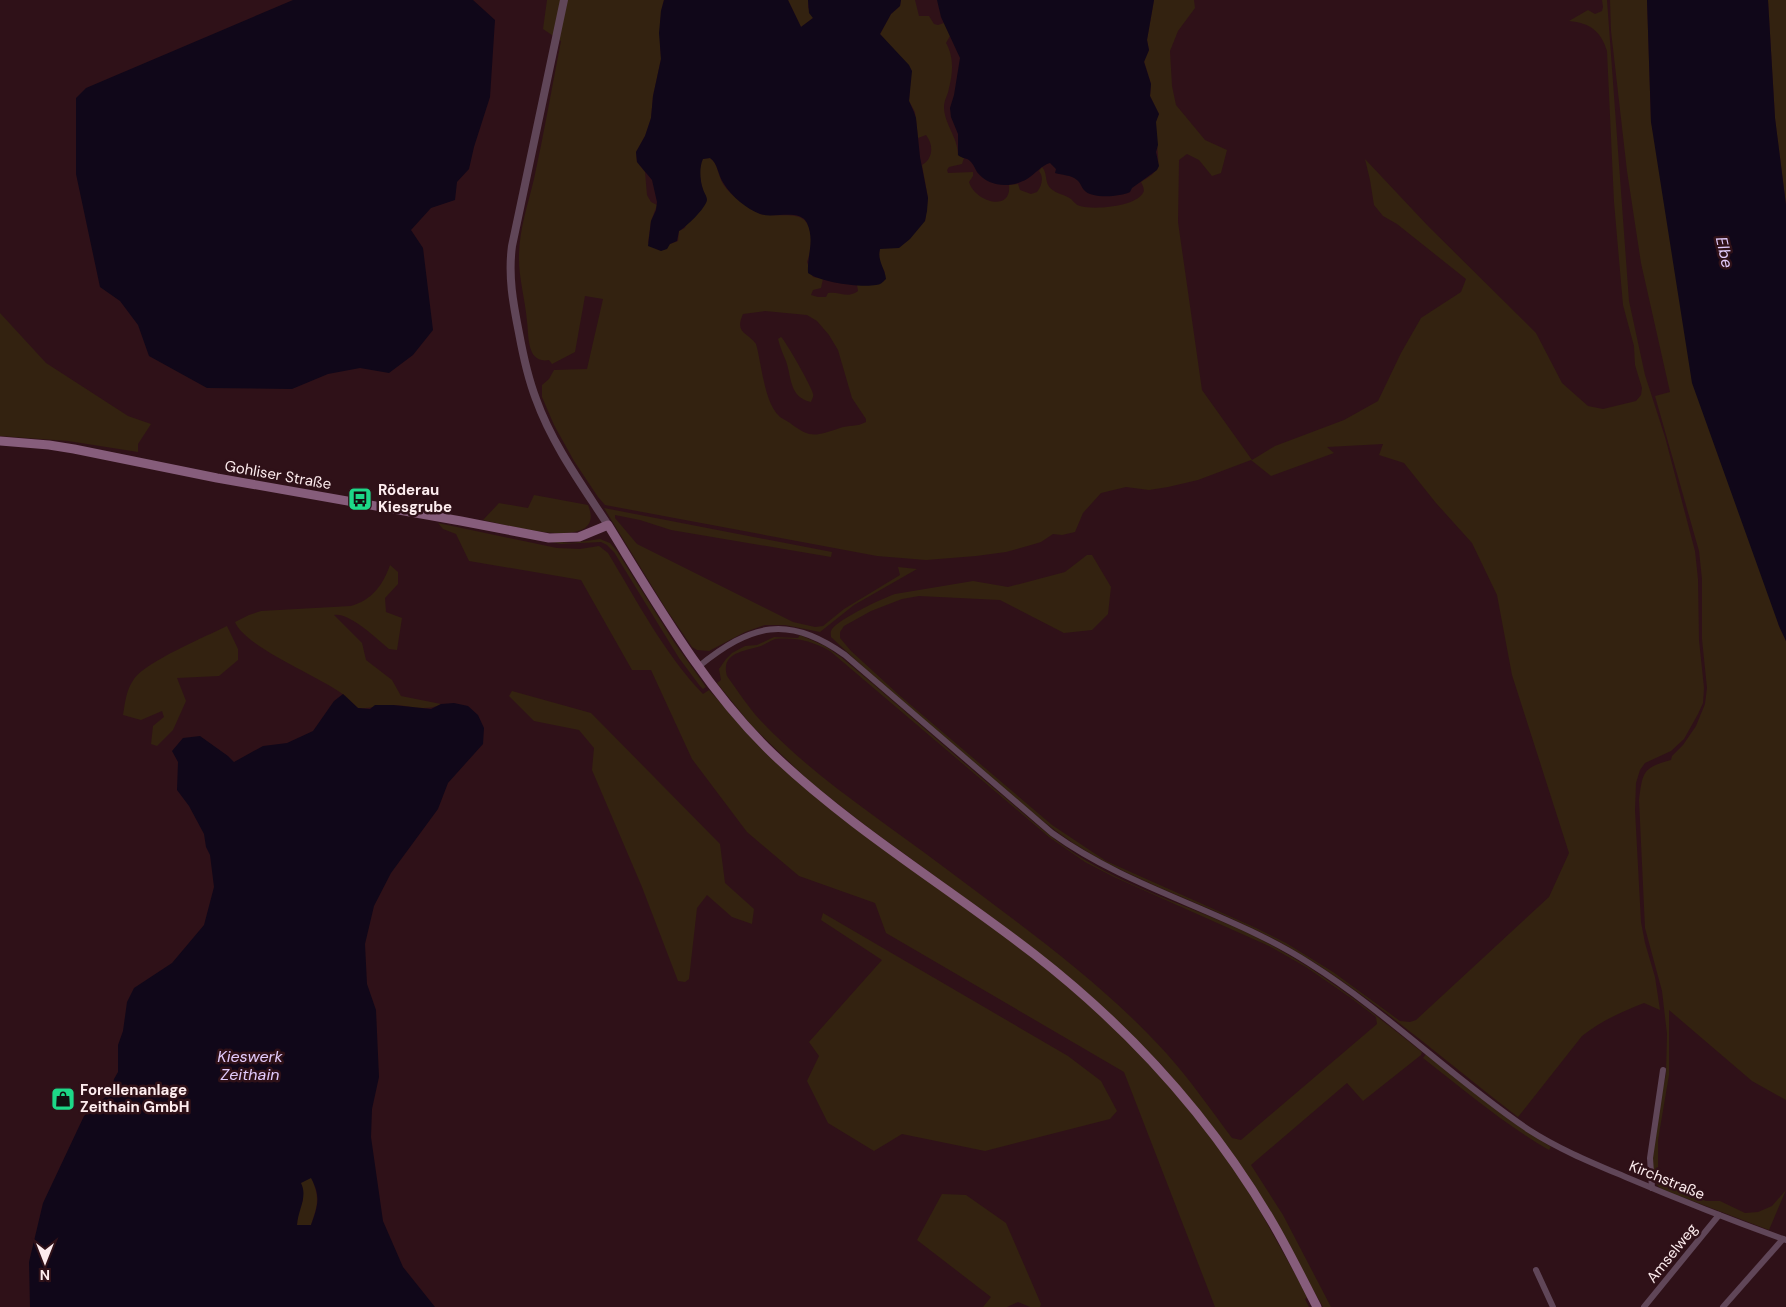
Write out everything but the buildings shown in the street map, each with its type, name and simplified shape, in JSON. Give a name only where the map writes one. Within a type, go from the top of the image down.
[{"type":"main road","name":"Gohliser Straße","points":[[0,441],[74,449],[217,478],[549,538],[580,537],[608,525]]},
{"type":"main road","points":[[608,525],[660,610],[698,667],[715,690],[774,755],[844,814],[1035,955],[1096,1006],[1134,1042],[1181,1094],[1230,1157],[1271,1221],[1317,1307]]},
{"type":"street","points":[[564,0],[513,238],[510,274],[521,342],[536,401],[557,442],[608,525]]},
{"type":"street","name":"Kirchstraße","points":[[698,667],[737,641],[758,631],[776,628],[786,629],[822,639],[845,655],[999,788],[1069,845],[1103,866],[1252,931],[1309,963],[1378,1012],[1514,1119],[1542,1138],[1652,1188],[1784,1240]]},
{"type":"street","points":[[1652,1188],[1650,1158],[1663,1070]]},
{"type":"street","name":"Amselweg","points":[[1644,1307],[1719,1215]]},
{"type":"street","points":[[1723,1307],[1784,1240]]},
{"type":"street","points":[[1536,1270],[1553,1307]]},
{"type":"shaded area","points":[[547,0],[664,0],[661,11],[661,59],[653,96],[651,118],[645,136],[636,152],[637,162],[645,172],[647,195],[651,202],[657,205],[651,221],[648,243],[670,244],[678,241],[679,231],[685,228],[686,224],[694,218],[706,197],[701,183],[700,168],[702,159],[710,158],[715,163],[723,184],[730,193],[754,211],[764,215],[797,216],[806,222],[809,226],[811,237],[811,247],[807,262],[813,277],[823,279],[821,288],[813,290],[811,295],[826,297],[828,293],[847,295],[854,293],[858,291],[857,285],[876,285],[885,272],[880,261],[880,249],[925,221],[928,198],[922,165],[930,156],[931,147],[926,135],[918,138],[915,112],[909,101],[911,71],[908,65],[880,34],[891,14],[900,6],[901,0],[915,0],[919,16],[929,16],[934,24],[944,23],[950,36],[946,43],[952,59],[952,71],[944,104],[945,113],[956,142],[958,155],[964,158],[962,164],[949,167],[948,173],[973,172],[969,182],[978,195],[992,202],[999,202],[1005,199],[1008,194],[1009,185],[1018,184],[1020,190],[1031,194],[1037,192],[1042,182],[1042,176],[1039,171],[1042,167],[1045,171],[1048,185],[1052,190],[1068,197],[1079,206],[1094,208],[1132,202],[1139,198],[1144,191],[1141,182],[1152,175],[1157,169],[1156,119],[1159,114],[1150,96],[1151,84],[1144,61],[1149,50],[1147,40],[1154,0],[1194,0],[1195,8],[1178,31],[1170,51],[1172,86],[1176,105],[1205,140],[1227,150],[1221,173],[1212,176],[1199,160],[1187,154],[1179,160],[1178,222],[1202,390],[1252,460],[1275,446],[1344,420],[1378,401],[1401,353],[1421,318],[1461,292],[1466,279],[1397,224],[1383,216],[1374,205],[1365,159],[1428,226],[1536,333],[1562,383],[1588,406],[1603,409],[1636,401],[1641,395],[1642,388],[1635,365],[1634,346],[1623,305],[1614,202],[1607,51],[1605,44],[1594,29],[1569,21],[1588,10],[1595,14],[1602,11],[1602,0],[1607,0],[1629,301],[1645,375],[1665,437],[1695,551],[1698,579],[1699,640],[1704,688],[1703,703],[1684,739],[1671,751],[1645,763],[1640,770],[1636,783],[1635,810],[1641,922],[1655,977],[1660,1010],[1644,1003],[1612,1017],[1582,1036],[1518,1117],[1377,1006],[1318,965],[1261,932],[1125,872],[1073,843],[1047,825],[920,717],[831,637],[832,629],[852,614],[895,594],[973,581],[1008,587],[1065,572],[1087,555],[1092,555],[1111,587],[1108,614],[1092,630],[1064,633],[1000,600],[919,596],[902,599],[871,611],[844,626],[840,632],[840,638],[851,651],[899,695],[1052,825],[1106,861],[1286,943],[1333,972],[1400,1021],[1410,1022],[1416,1020],[1549,897],[1569,853],[1512,675],[1497,595],[1472,543],[1436,503],[1404,463],[1379,455],[1383,444],[1327,447],[1334,453],[1271,476],[1251,460],[1198,480],[1168,487],[1149,490],[1126,487],[1101,493],[1083,513],[1075,532],[1062,535],[1053,534],[1041,542],[1006,552],[926,560],[877,556],[605,505],[574,461],[554,425],[542,397],[542,385],[549,379],[554,370],[587,369],[603,299],[585,296],[575,352],[552,364],[549,360],[536,358],[532,353],[529,341],[519,262],[521,234],[538,162],[561,41],[543,29]],"holes":[[[765,311],[807,315],[817,321],[829,335],[838,350],[852,398],[866,419],[866,422],[825,433],[808,434],[780,417],[770,403],[756,344],[741,329],[740,325],[743,314]]]},
{"type":"shaded area","points":[[788,0],[808,0],[808,7],[813,18],[801,27]]},
{"type":"shaded area","points":[[1610,0],[1647,0],[1651,122],[1779,626],[1786,641],[1786,1100],[1752,1081],[1669,1010],[1669,1075],[1658,1140],[1658,1170],[1668,1186],[1706,1201],[1720,1201],[1745,1213],[1758,1212],[1772,1206],[1786,1190],[1769,1230],[1661,1189],[1657,1185],[1653,1172],[1659,1105],[1666,1074],[1667,1034],[1662,991],[1645,928],[1639,800],[1643,777],[1646,772],[1654,766],[1671,760],[1672,756],[1683,745],[1696,726],[1705,704],[1707,688],[1702,639],[1702,579],[1699,551],[1655,396],[1670,392],[1641,263],[1627,171],[1611,31]]},
{"type":"shaded area","points":[[1768,0],[1786,0],[1786,205],[1775,118]]},
{"type":"shaded area","points":[[0,313],[46,363],[128,416],[151,424],[138,444],[138,452],[68,441],[0,436]]},
{"type":"shaded area","points":[[781,337],[812,390],[811,402],[799,396],[795,391],[778,339]]},
{"type":"shaded area","points":[[534,495],[588,505],[590,520],[583,529],[570,533],[551,533],[483,520],[499,503],[528,508]]},
{"type":"shaded area","points":[[604,508],[832,552],[831,557],[671,530],[640,520],[615,515],[615,518],[637,544],[793,622],[815,627],[823,626],[844,609],[900,575],[898,567],[917,569],[854,605],[820,632],[785,625],[765,625],[745,632],[709,651],[697,650],[692,647],[666,609]]},
{"type":"shaded area","points":[[438,523],[557,548],[580,549],[599,546],[608,553],[663,644],[703,694],[709,690],[753,739],[1068,986],[1125,1038],[1173,1090],[1227,1158],[1255,1202],[1308,1297],[1305,1299],[1309,1307],[1215,1307],[1124,1072],[886,933],[875,903],[799,876],[747,832],[692,759],[651,670],[632,670],[581,580],[469,561],[456,534],[443,529]]},
{"type":"shaded area","points":[[513,534],[561,542],[572,543],[600,539],[610,543],[617,551],[674,642],[706,687],[703,689],[700,686],[679,658],[614,552],[607,545],[601,542],[561,544]]},
{"type":"shaded area","points":[[390,565],[398,572],[398,584],[385,598],[386,612],[402,618],[397,650],[389,649],[355,622],[340,615],[334,615],[362,643],[366,660],[392,680],[401,696],[441,704],[435,707],[422,708],[390,705],[358,708],[333,687],[253,642],[235,622],[261,611],[351,606],[365,600],[376,591]]},
{"type":"shaded area","points":[[227,626],[238,649],[238,660],[219,676],[177,678],[186,701],[173,730],[157,746],[151,744],[153,726],[164,717],[162,711],[141,720],[123,715],[131,683],[140,672],[163,657]]},
{"type":"shaded area","points":[[800,635],[825,646],[841,657],[1032,821],[1074,853],[1126,882],[1233,926],[1277,948],[1299,961],[1341,990],[1422,1052],[1421,1055],[1363,1101],[1347,1083],[1251,1165],[1283,1215],[1331,1307],[1323,1307],[1303,1272],[1199,1110],[1160,1063],[1073,980],[810,782],[751,725],[717,683],[721,680],[719,669],[732,653],[745,646],[757,645],[774,637],[798,638]],"holes":[[[775,639],[804,640],[830,651],[1049,837],[1085,862],[1114,877],[1269,946],[1306,967],[1351,998],[1376,1017],[1377,1024],[1241,1140],[1232,1138],[1176,1064],[1142,1027],[1115,1002],[1029,931],[825,779],[761,721],[747,705],[727,676],[727,662],[731,657],[742,651],[761,646]]]},
{"type":"shaded area","points":[[512,691],[591,713],[720,844],[725,883],[754,909],[752,924],[732,917],[707,895],[697,908],[689,979],[685,982],[678,981],[642,887],[592,770],[594,748],[579,730],[534,721],[509,696]]},
{"type":"shaded area","points":[[823,913],[1068,1056],[1101,1081],[1117,1111],[1110,1119],[985,1151],[902,1134],[874,1151],[828,1123],[807,1081],[819,1056],[809,1042],[882,960],[821,920]]},
{"type":"shaded area","points":[[1426,1054],[1511,1121],[1551,1147],[1549,1150],[1500,1118],[1469,1094],[1423,1058]]},
{"type":"shaded area","points":[[311,1177],[317,1196],[315,1212],[311,1225],[297,1225],[298,1213],[303,1200],[300,1183]]},
{"type":"shaded area","points":[[942,1194],[966,1195],[1006,1223],[1041,1304],[1040,1307],[1030,1307],[1018,1302],[1007,1307],[983,1307],[991,1297],[917,1240]]},
{"type":"water","points":[[293,0],[473,0],[495,20],[490,97],[469,169],[457,182],[455,200],[431,208],[411,230],[423,248],[433,330],[413,355],[389,373],[360,368],[328,374],[292,389],[207,388],[149,356],[138,325],[120,301],[100,287],[76,174],[76,98],[86,88]]},
{"type":"water","points":[[664,0],[788,0],[801,27],[813,18],[809,13],[808,0],[901,0],[900,6],[891,14],[880,34],[909,65],[912,71],[909,101],[916,118],[920,157],[928,198],[925,221],[910,239],[899,248],[880,249],[880,261],[886,279],[883,282],[869,286],[851,285],[831,282],[808,273],[811,242],[807,223],[804,219],[792,215],[765,215],[750,209],[727,189],[715,163],[710,158],[703,159],[700,174],[703,190],[707,197],[706,204],[679,231],[677,241],[670,244],[667,249],[661,251],[648,246],[651,221],[657,202],[652,180],[637,162],[636,152],[645,136],[651,118],[653,96],[661,59],[659,33]]},
{"type":"water","points":[[937,0],[1154,0],[1147,40],[1149,50],[1144,62],[1151,84],[1150,96],[1159,114],[1156,122],[1158,145],[1156,152],[1159,166],[1157,170],[1132,188],[1130,192],[1106,196],[1088,193],[1075,178],[1055,173],[1056,169],[1050,163],[1027,179],[1014,184],[994,184],[982,177],[969,160],[958,155],[958,134],[951,117],[950,108],[960,58],[941,17]]},
{"type":"water","name":"Elbe","points":[[1647,0],[1768,0],[1775,118],[1786,205],[1786,641],[1692,383],[1651,122]]},
{"type":"water","name":"Kieswerk Zeithain","points":[[343,694],[358,708],[370,709],[375,705],[393,705],[431,709],[441,704],[454,703],[468,706],[478,715],[484,728],[483,744],[448,783],[438,809],[391,873],[374,906],[365,944],[367,984],[376,1010],[379,1077],[372,1109],[371,1137],[383,1221],[403,1267],[435,1307],[30,1307],[29,1262],[43,1203],[84,1116],[111,1092],[118,1072],[118,1045],[123,1031],[127,1002],[134,988],[172,963],[204,925],[214,887],[210,855],[206,847],[204,834],[189,806],[177,790],[178,762],[172,751],[183,738],[200,736],[234,762],[263,746],[287,743],[313,731],[334,701]],"holes":[[[311,1178],[317,1201],[311,1225],[297,1225],[303,1198],[301,1183]]]},
{"type":"place","name":"Röderau Kiesgrube","points":[[360,499]]},
{"type":"place","name":"Forellenanlage Zeithain GmbH","points":[[63,1099]]}]
